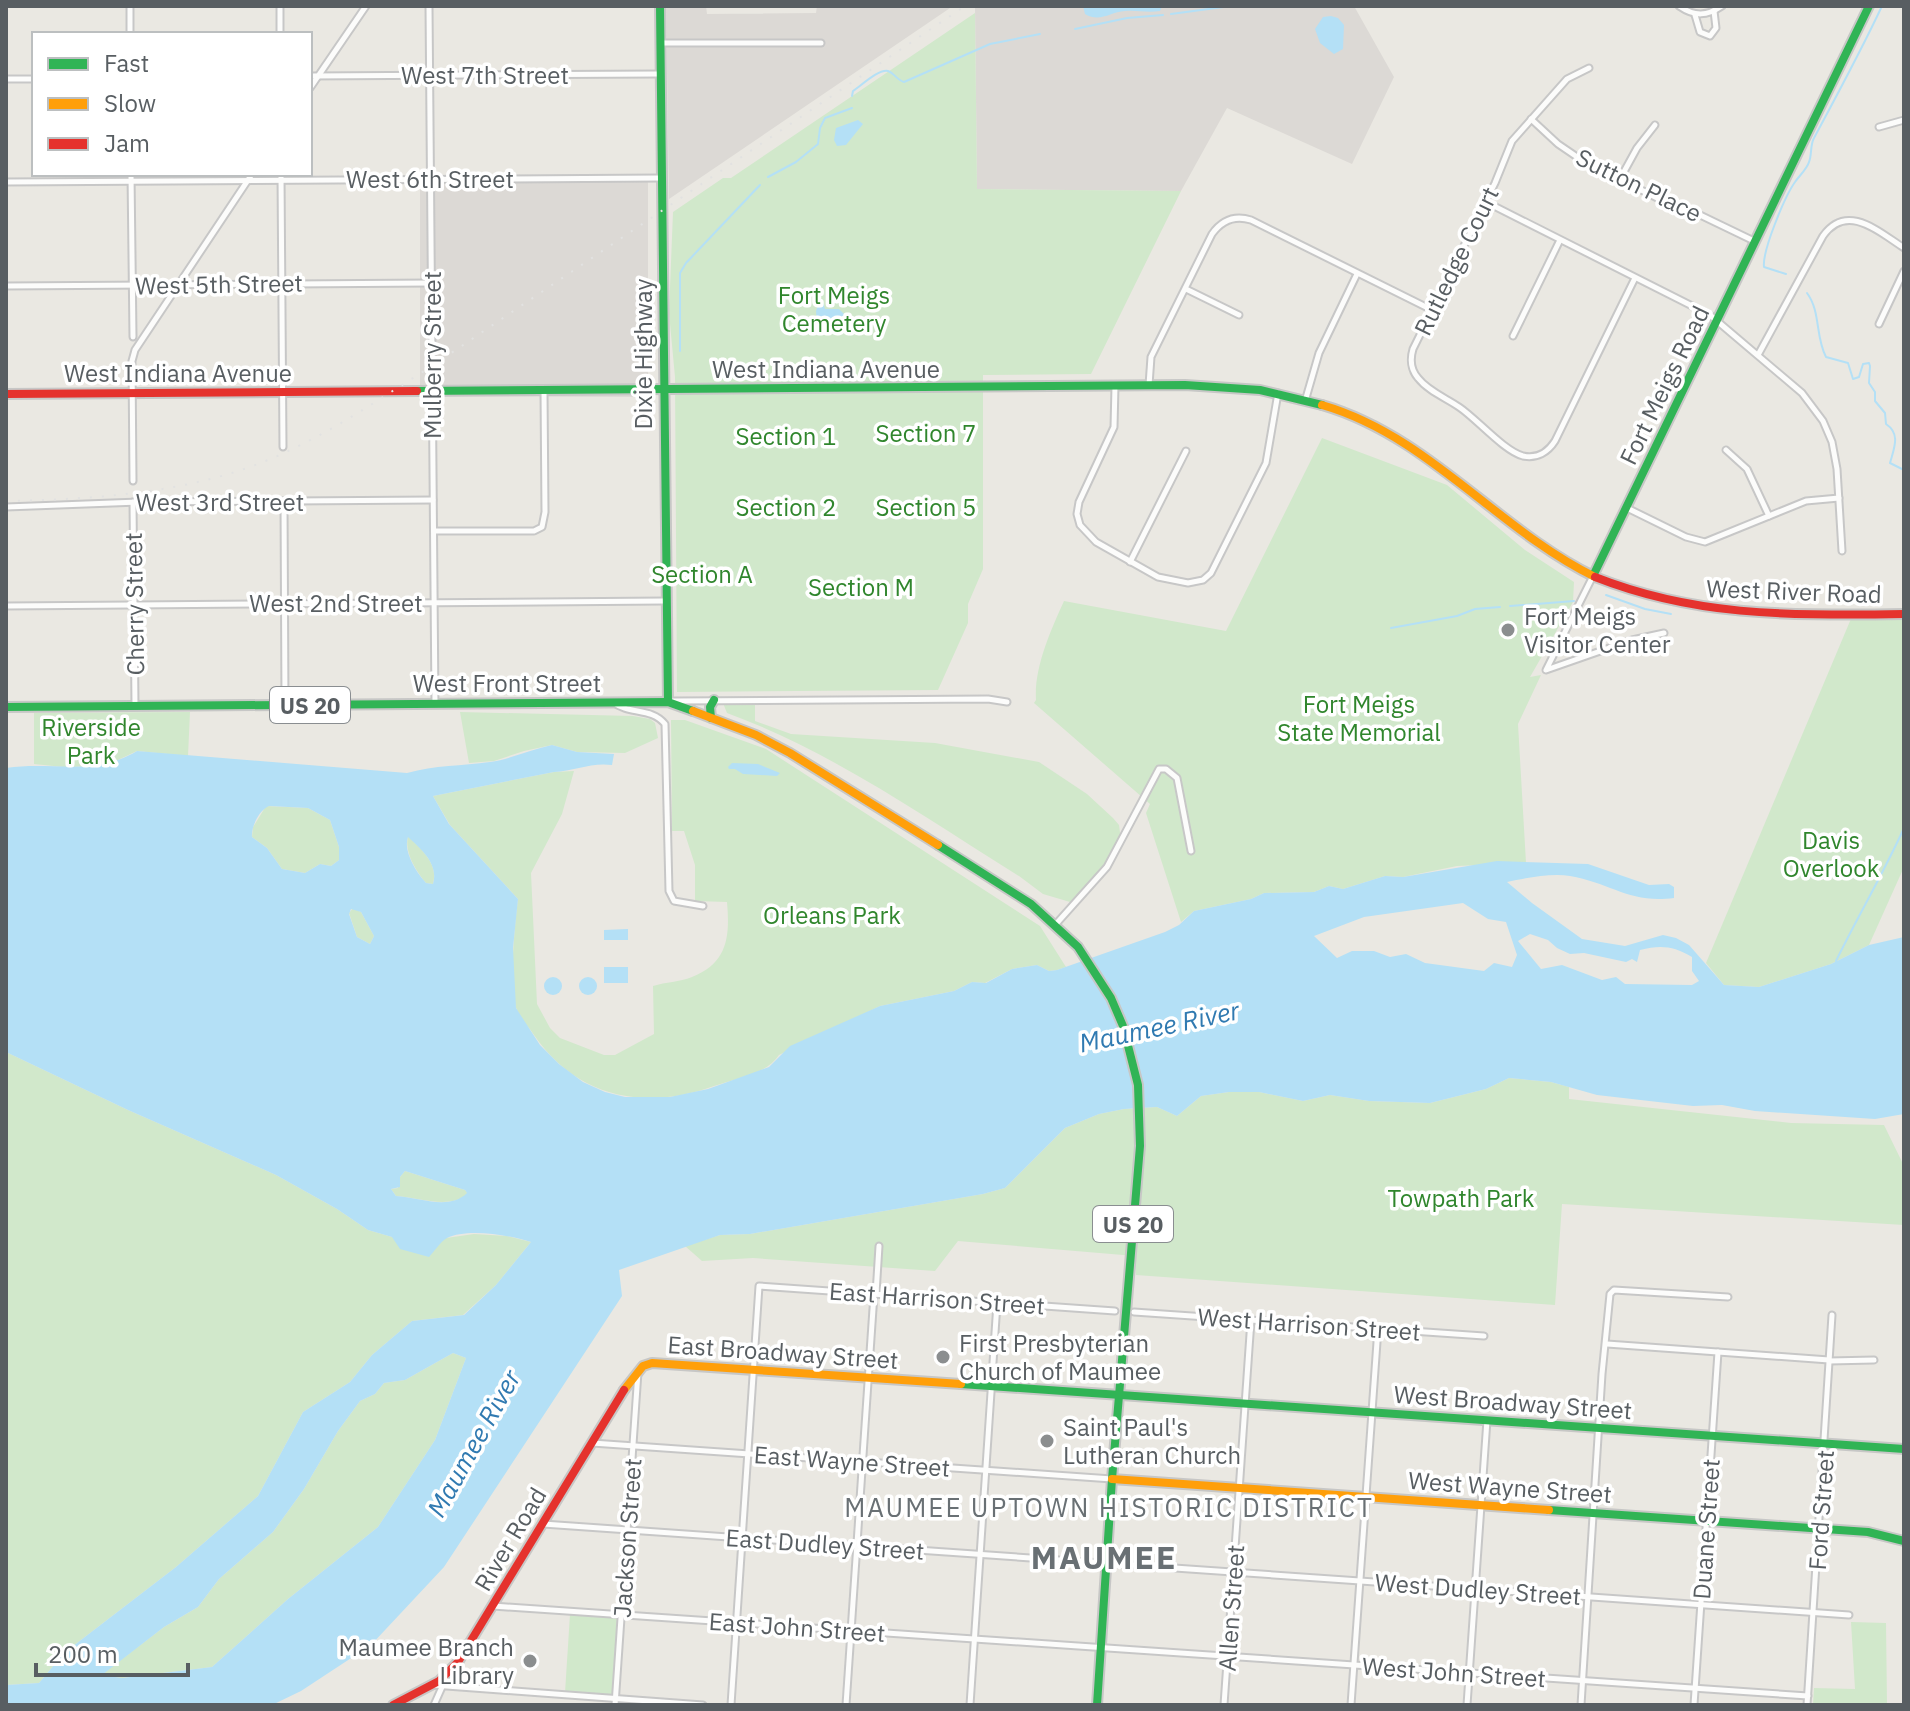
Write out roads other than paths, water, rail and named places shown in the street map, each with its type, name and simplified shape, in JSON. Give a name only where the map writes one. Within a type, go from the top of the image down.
[{"type":"main road","name":"Dixie Highway","points":[[660,6],[668,702]]},
{"type":"main road","name":"Fort Meigs Road","points":[[1593,576],[1869,6]]},
{"type":"main road","name":"West Indiana Avenue","points":[[6,394],[1230,386],[1306,398],[1372,423],[1409,444],[1542,544],[1593,576]]},
{"type":"main road","name":"West River Road","points":[[1593,576],[1652,598],[1720,612],[1775,615],[1904,614]]},
{"type":"main road","points":[[711,718],[710,707],[714,700]]},
{"type":"main road","name":"West Front Street","points":[[6,707],[668,702]]},
{"type":"main road","name":"US 20","points":[[668,702],[756,735],[790,753],[991,878],[1056,924],[1109,992],[1132,1050],[1141,1099],[1141,1136],[1112,1479],[1097,1705]]},
{"type":"main road","name":"East Broadway Street","points":[[638,1371],[657,1363],[1119,1395]]},
{"type":"main road","name":"River Road","points":[[393,1705],[437,1686],[458,1662],[638,1371]]},
{"type":"main road","name":"West Broadway Street","points":[[1119,1395],[1904,1449]]},
{"type":"main road","name":"West Wayne Street","points":[[1112,1479],[1819,1528],[1877,1533],[1904,1541]]},
{"type":"street","points":[[130,6],[130,32]]},
{"type":"street","points":[[280,6],[280,32]]},
{"type":"street","points":[[312,85],[366,6]]},
{"type":"street","name":"Mulberry Street","points":[[429,6],[435,704]]},
{"type":"street","points":[[1679,6],[1695,15],[1722,6]]},
{"type":"street","points":[[1695,15],[1700,32],[1710,36],[1716,28],[1714,11]]},
{"type":"street","points":[[660,43],[821,43]]},
{"type":"street","name":"Rutledge Court","points":[[1589,68],[1567,79],[1508,147],[1486,202],[1411,356],[1412,368],[1417,378],[1515,452],[1533,456],[1548,450],[1635,278]]},
{"type":"street","name":"West 7th Street","points":[[312,76],[660,74]]},
{"type":"street","points":[[6,79],[32,79]]},
{"type":"street","name":"Sutton Place","points":[[1531,119],[1567,151],[1754,241]]},
{"type":"street","points":[[1879,127],[1904,120]]},
{"type":"street","points":[[1620,179],[1637,148],[1655,125]]},
{"type":"street","points":[[133,481],[132,361],[139,342],[250,177]]},
{"type":"street","name":"West 6th Street","points":[[6,182],[250,177],[431,180],[661,178]]},
{"type":"street","points":[[281,177],[283,447]]},
{"type":"street","points":[[131,178],[133,337]]},
{"type":"street","points":[[1486,202],[1718,320],[1802,393],[1823,421],[1835,454],[1842,551]]},
{"type":"street","points":[[1149,385],[1151,357],[1214,230],[1222,223],[1237,218],[1251,220],[1432,310]]},
{"type":"street","points":[[1758,355],[1823,236],[1834,224],[1849,219],[1860,221],[1904,248]]},
{"type":"street","points":[[1513,336],[1560,240]]},
{"type":"street","points":[[1879,324],[1904,271]]},
{"type":"street","points":[[1306,398],[1323,342],[1357,274]]},
{"type":"street","name":"West 5th Street","points":[[6,286],[432,283]]},
{"type":"street","points":[[1186,289],[1239,315]]},
{"type":"street","points":[[1115,385],[1114,427],[1079,502],[1077,514],[1080,525],[1087,535],[1130,562],[1158,577],[1181,583],[1196,582],[1211,573],[1266,463],[1278,392]]},
{"type":"street","points":[[434,531],[534,531],[542,527],[545,512],[544,391]]},
{"type":"street","points":[[1726,450],[1747,469],[1769,516]]},
{"type":"street","points":[[1130,562],[1186,451]]},
{"type":"street","points":[[1626,507],[1701,542],[1717,539],[1806,501],[1839,498]]},
{"type":"street","name":"West 3rd Street","points":[[6,507],[133,502],[433,500]]},
{"type":"street","points":[[284,501],[285,705]]},
{"type":"street","name":"Cherry Street","points":[[133,502],[135,706]]},
{"type":"street","name":"Fort Meigs Road","points":[[1593,576],[1546,670],[1632,640],[1664,633]]},
{"type":"street","name":"West 2nd Street","points":[[6,606],[665,601]]},
{"type":"street","name":"West Front Street","points":[[668,702],[988,699],[1007,702]]},
{"type":"street","points":[[613,702],[622,709],[655,715],[665,724],[670,897],[682,903],[703,906]]},
{"type":"street","points":[[1056,924],[1107,867],[1159,769],[1166,769],[1177,778],[1191,851]]},
{"type":"street","points":[[846,1705],[879,1246]]},
{"type":"street","name":"East Harrison Street","points":[[753,1369],[759,1286],[1115,1311]]},
{"type":"street","points":[[1581,1705],[1602,1374],[1611,1292],[1728,1297]]},
{"type":"street","points":[[970,1705],[997,1302]]},
{"type":"street","name":"West Harrison Street","points":[[1134,1312],[1484,1336]]},
{"type":"street","name":"Ford Street","points":[[1807,1705],[1832,1315]]},
{"type":"street","name":"Allen Street","points":[[1224,1705],[1251,1320]]},
{"type":"street","points":[[1351,1705],[1378,1328]]},
{"type":"street","points":[[1607,1344],[1829,1360],[1874,1360]]},
{"type":"street","name":"Duane Street","points":[[1694,1705],[1718,1352]]},
{"type":"street","points":[[731,1705],[753,1369]]},
{"type":"street","name":"Jackson Street","points":[[615,1702],[638,1371]]},
{"type":"street","points":[[1467,1705],[1487,1420]]},
{"type":"street","name":"East Wayne Street","points":[[592,1443],[1112,1479]]},
{"type":"street","name":"East Dudley Street","points":[[543,1524],[1107,1563]]},
{"type":"street","name":"West Dudley Street","points":[[1107,1563],[1849,1615]]},
{"type":"street","name":"East John Street","points":[[493,1606],[1101,1648]]},
{"type":"street","name":"West John Street","points":[[1101,1648],[1808,1696]]},
{"type":"street","points":[[434,1705],[437,1686],[615,1702],[703,1705]]},
{"type":"water","points":[[1083,6],[1162,6],[1160,11],[1125,11],[1095,17],[1085,14]]},
{"type":"water","points":[[1331,16],[1344,25],[1343,49],[1334,54],[1320,43],[1315,29],[1323,17]]},
{"type":"water","points":[[858,120],[863,124],[846,145],[837,146],[834,140],[836,128]]},
{"type":"water","points":[[820,299],[825,309],[839,309],[844,314],[844,322],[838,330],[827,332],[817,325],[816,311]]},
{"type":"water","name":"Maumee River","points":[[552,745],[577,752],[614,754],[612,765],[554,772],[433,796],[449,824],[518,899],[513,948],[516,1008],[540,1045],[559,1064],[583,1082],[605,1092],[625,1097],[670,1097],[708,1089],[769,1067],[790,1046],[880,1006],[954,991],[972,982],[986,983],[1012,969],[1037,965],[1049,971],[1057,970],[1165,932],[1179,925],[1194,911],[1251,899],[1264,893],[1314,892],[1329,886],[1343,889],[1385,876],[1403,877],[1497,861],[1588,864],[1649,885],[1669,884],[1674,887],[1674,898],[1659,899],[1633,896],[1563,875],[1507,882],[1582,939],[1625,946],[1663,935],[1676,938],[1689,945],[1724,985],[1759,987],[1831,964],[1869,945],[1904,937],[1904,1114],[1875,1119],[1755,1111],[1722,1105],[1693,1106],[1597,1095],[1551,1082],[1509,1078],[1486,1089],[1430,1103],[1369,1101],[1330,1095],[1303,1101],[1259,1092],[1229,1092],[1201,1096],[1177,1116],[1157,1107],[1099,1114],[1065,1128],[1005,1188],[750,1234],[720,1235],[619,1270],[622,1296],[444,1567],[371,1645],[301,1691],[272,1705],[6,1705],[6,1685],[39,1683],[64,1653],[176,1567],[258,1496],[303,1412],[350,1382],[372,1355],[412,1321],[464,1315],[496,1285],[531,1242],[500,1235],[466,1233],[445,1239],[429,1257],[400,1249],[392,1237],[368,1230],[276,1175],[6,1052],[6,768],[105,764],[137,751],[407,773],[498,761]],"holes":[[[269,806],[308,808],[330,820],[339,847],[339,860],[331,866],[320,864],[305,873],[282,869],[267,848],[252,837],[256,819]],[[408,837],[431,864],[433,884],[426,883],[418,873],[407,849]],[[1463,903],[1488,919],[1506,922],[1517,955],[1512,967],[1494,963],[1484,971],[1425,963],[1406,954],[1390,957],[1374,951],[1352,951],[1337,958],[1314,936],[1364,917]],[[351,909],[361,912],[374,936],[370,944],[357,937],[349,914]],[[1530,934],[1548,940],[1570,954],[1584,953],[1626,962],[1632,959],[1637,962],[1640,950],[1673,949],[1692,957],[1692,971],[1699,981],[1692,985],[1625,984],[1616,977],[1602,980],[1562,965],[1541,969],[1518,941]],[[405,1171],[467,1193],[451,1201],[433,1202],[396,1196],[391,1189],[400,1187],[400,1177]],[[453,1353],[466,1358],[435,1440],[378,1527],[288,1599],[212,1667],[122,1678],[102,1675],[164,1627],[198,1607],[219,1579],[273,1532],[360,1401],[375,1394],[384,1383],[405,1380]]]},
{"type":"water","points":[[732,763],[758,764],[780,773],[777,776],[743,774],[729,769]]},
{"type":"water","points":[[628,929],[628,940],[604,940],[604,930]]},
{"type":"water","points":[[604,967],[628,967],[628,983],[604,983]]},
{"type":"water","points":[[549,977],[557,977],[562,986],[560,993],[549,995],[544,990],[544,982]]},
{"type":"water","points":[[584,977],[592,977],[597,986],[595,993],[584,995],[579,990],[579,982]]},
{"type":"waterway","points":[[1171,14],[1231,6]]},
{"type":"waterway","points":[[1786,274],[1764,267],[1770,237],[1791,189],[1808,165],[1814,138],[1882,6]]},
{"type":"waterway","points":[[1075,29],[1127,18],[1163,15]]},
{"type":"waterway","points":[[852,96],[853,91],[884,71],[904,82],[990,44],[1040,34]]},
{"type":"waterway","points":[[768,177],[796,162],[818,144],[825,118],[852,108]]},
{"type":"waterway","points":[[680,351],[680,273],[760,185]]},
{"type":"waterway","points":[[1807,293],[1814,308],[1826,357],[1848,363],[1853,379],[1859,377],[1863,364],[1869,363],[1869,383],[1875,392],[1875,401],[1885,413],[1886,424],[1894,432],[1890,463],[1904,470]]},
{"type":"waterway","points":[[1606,595],[1645,609],[1671,614]]},
{"type":"waterway","points":[[1510,606],[1574,601]]},
{"type":"waterway","points":[[1391,628],[1457,616],[1475,609],[1500,607]]},
{"type":"waterway","points":[[1836,961],[1904,828]]},
{"type":"railway","points":[[6,501],[113,495],[184,485],[253,466],[305,443],[432,366],[965,6]]},
{"type":"place","name":"Fort Meigs Visitor Center","points":[[1508,630]]},
{"type":"place","name":"First Presbyterian Church of Maumee","points":[[943,1357]]},
{"type":"place","name":"Saint Paul's Lutheran Church","points":[[1047,1441]]},
{"type":"place","name":"Maumee Branch Library","points":[[530,1661]]},
{"type":"district","name":"MAUMEE UPTOWN HISTORIC DISTRICT","points":[[1109,1507]]},
{"type":"district","name":"MAUMEE","points":[[1104,1557]]},
{"type":"park label","name":"Fort Meigs Cemetery","points":[[834,309]]},
{"type":"park label","name":"Section 7","points":[[926,433]]},
{"type":"park label","name":"Section 1","points":[[786,436]]},
{"type":"park label","name":"Section 2","points":[[786,507]]},
{"type":"park label","name":"Section 5","points":[[926,507]]},
{"type":"park label","name":"Section A","points":[[702,574]]},
{"type":"park label","name":"Section M","points":[[861,587]]},
{"type":"park label","name":"Fort Meigs State Memorial","points":[[1359,718]]},
{"type":"park label","name":"Riverside Park","points":[[91,741]]},
{"type":"park label","name":"Davis Overlook","points":[[1831,854]]},
{"type":"park label","name":"Orleans Park","points":[[832,915]]},
{"type":"park label","name":"Towpath Park","points":[[1461,1198]]}]
